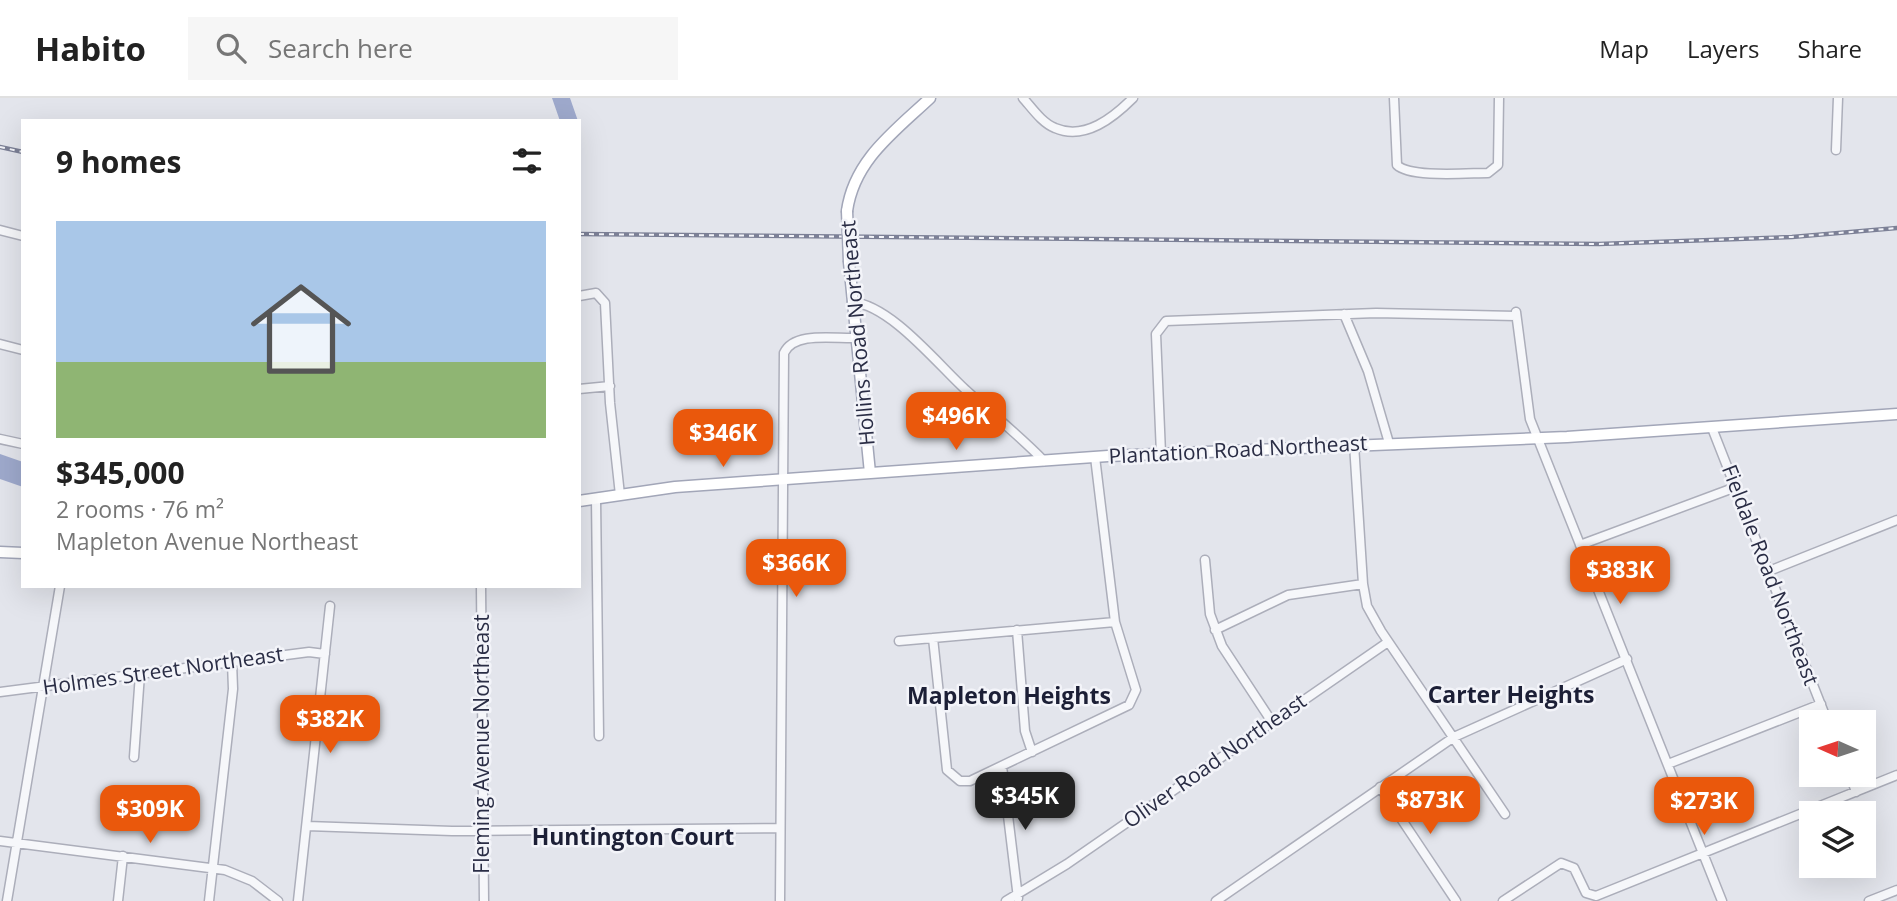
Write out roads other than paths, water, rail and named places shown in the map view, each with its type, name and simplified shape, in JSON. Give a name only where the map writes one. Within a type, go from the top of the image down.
[{"type":"main road","name":"Hollins Road Northeast","points":[[870,473],[852,302],[847,211],[852,185],[865,161],[930,98]]},
{"type":"main road","name":"Plantation Road Northeast","points":[[581,501],[781,480],[1095,457],[1537,438],[1897,414]]},
{"type":"main road","points":[[0,552],[21,553]]},
{"type":"street","points":[[1023,98],[1041,117],[1062,130],[1093,127],[1108,121],[1133,98]]},
{"type":"street","points":[[1394,98],[1395,160],[1405,171],[1492,172],[1500,157],[1499,98]]},
{"type":"street","points":[[1836,150],[1838,98]]},
{"type":"street","points":[[0,230],[21,235]]},
{"type":"street","points":[[581,296],[596,293],[605,303],[620,495]]},
{"type":"street","points":[[852,302],[868,306],[898,327],[1021,437],[1044,461]]},
{"type":"street","points":[[1344,314],[1376,394],[1389,443]]},
{"type":"street","points":[[1161,454],[1158,328],[1170,320],[1344,314],[1516,314],[1525,400],[1537,438],[1722,901]]},
{"type":"street","points":[[779,901],[781,480],[786,348],[801,340],[856,338]]},
{"type":"street","points":[[0,345],[21,350]]},
{"type":"street","points":[[581,389],[610,386]]},
{"type":"street","name":"Fieldale Road Northeast","points":[[1712,428],[1823,710]]},
{"type":"street","points":[[0,439],[21,444]]},
{"type":"street","points":[[1354,444],[1363,584],[1367,606],[1388,642],[1505,814]]},
{"type":"street","points":[[933,638],[947,771],[954,779],[970,780],[1122,710],[1133,701],[1135,685],[1115,622],[1095,457]]},
{"type":"street","points":[[1580,545],[1736,487]]},
{"type":"street","points":[[596,499],[599,736]]},
{"type":"street","points":[[1769,571],[1897,520]]},
{"type":"street","points":[[1205,560],[1215,630],[1222,646],[1272,722]]},
{"type":"street","points":[[1215,630],[1288,595],[1363,584]]},
{"type":"street","points":[[7,901],[60,588]]},
{"type":"street","name":"Fleming Avenue Northeast","points":[[481,588],[484,901]]},
{"type":"street","points":[[298,901],[330,606]]},
{"type":"street","points":[[899,640],[1115,622]]},
{"type":"street","points":[[1017,630],[1026,731],[1032,752]]},
{"type":"street","name":"Oliver Road Northeast","points":[[1006,901],[1018,898],[1388,642]]},
{"type":"street","name":"Holmes Street Northeast","points":[[0,692],[309,652],[325,654]]},
{"type":"street","points":[[1216,901],[1454,737],[1627,659]]},
{"type":"street","points":[[209,901],[233,689],[232,662]]},
{"type":"street","points":[[134,757],[140,674]]},
{"type":"street","points":[[1668,764],[1821,704]]},
{"type":"street","points":[[1002,766],[1018,898]]},
{"type":"street","points":[[1503,901],[1556,865],[1566,863],[1574,868],[1586,893],[1594,897],[1897,775]]},
{"type":"street","points":[[1380,787],[1456,901]]},
{"type":"street","points":[[1855,788],[1856,792]]},
{"type":"street","points":[[307,826],[358,830],[780,828]]},
{"type":"street","points":[[0,841],[212,868],[252,881],[278,901]]},
{"type":"street","points":[[118,901],[123,856]]},
{"type":"street","points":[[1869,901],[1897,890]]},
{"type":"water","points":[[552,98],[570,98],[577,119],[559,119]]},
{"type":"water","points":[[0,454],[21,461],[21,486],[0,479]]},
{"type":"railway","points":[[0,147],[21,152]]},
{"type":"railway","points":[[581,234],[1599,244],[1792,237],[1897,228]]},
{"type":"district","name":"Carter Heights","points":[[1511,695]]},
{"type":"district","name":"Mapleton Heights","points":[[1009,696]]},
{"type":"district","name":"Huntington Court","points":[[633,837]]}]
